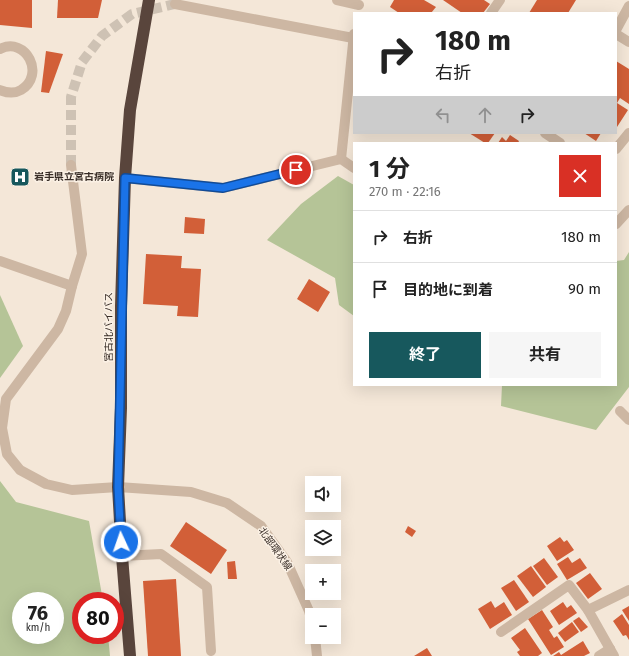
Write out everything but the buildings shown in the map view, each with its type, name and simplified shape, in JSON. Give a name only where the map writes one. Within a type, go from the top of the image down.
[{"type":"highway","name":"宮古北バイパス","points":[[130,656],[118,487],[125,178],[130,110],[148,0]]},
{"type":"street","points":[[337,0],[358,6]]},
{"type":"street","points":[[492,12],[500,0]]},
{"type":"street","points":[[625,0],[629,3]]},
{"type":"street","points":[[175,4],[353,36]]},
{"type":"street","points":[[617,28],[629,6]]},
{"type":"street","points":[[617,35],[629,42]]},
{"type":"street","points":[[340,159],[353,45]]},
{"type":"street","points":[[0,49],[11,46],[19,48],[26,52],[33,66],[30,82],[24,88],[11,93],[0,90]]},
{"type":"street","points":[[617,148],[629,133]]},
{"type":"street","points":[[546,134],[558,142]]},
{"type":"street","points":[[125,178],[223,188],[340,159],[353,167]]},
{"type":"street","name":"北部環状線","points":[[71,165],[82,254],[66,311],[58,330],[6,399],[2,428],[7,454],[20,470],[46,484],[72,490],[118,487],[191,492],[227,503],[261,526],[287,562],[308,608]]},
{"type":"street","points":[[617,223],[625,217],[629,210]]},
{"type":"street","points":[[0,261],[72,286]]},
{"type":"street","points":[[620,411],[629,420]]},
{"type":"street","points":[[122,556],[161,554],[207,586],[211,651]]},
{"type":"street","points":[[501,632],[569,585],[588,610],[612,653],[599,656]]},
{"type":"street","points":[[588,610],[629,590]]},
{"type":"street","points":[[316,644],[317,656]]},
{"type":"green space","points":[[338,176],[353,184],[353,315],[339,305],[335,278],[267,240],[301,204]]},
{"type":"green space","points":[[629,252],[629,387],[596,430],[501,406],[502,386],[617,386],[617,261],[624,260]]},
{"type":"green space","points":[[0,295],[23,346],[0,378]]},
{"type":"green space","points":[[0,481],[16,502],[89,521],[101,592],[72,592],[72,644],[109,644],[110,656],[0,656]]},
{"type":"tunnel","points":[[71,165],[71,97],[82,62],[102,36],[132,14],[175,4]]},
{"type":"place","name":"岩手県立宮古病院","points":[[20,177]]},
{"type":"route","points":[[121,542],[118,487],[121,408],[121,306],[125,178],[223,188],[296,170]]}]
